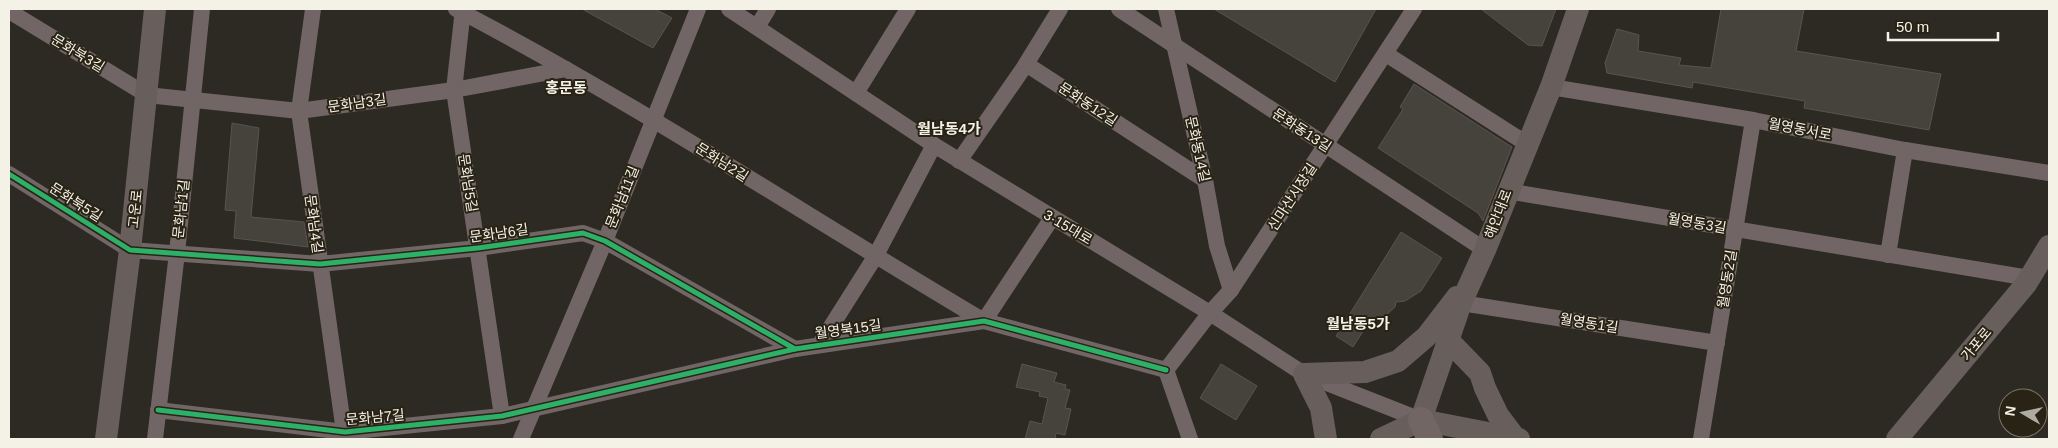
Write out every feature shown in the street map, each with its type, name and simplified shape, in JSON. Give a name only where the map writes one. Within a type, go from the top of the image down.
[{"type":"main road","name":"고운로","points":[[106,439],[130,250],[155,9]]},
{"type":"main road","name":"해안대로","points":[[1425,430],[1448,340],[1461,302],[1485,250],[1507,190],[1551,87],[1578,9]]},
{"type":"main road","name":"가포로","points":[[1897,439],[2029,278],[2049,246]]},
{"type":"main road","points":[[1326,439],[1321,408],[1304,374],[1366,372],[1398,361],[1427,336],[1473,276]]},
{"type":"main road","points":[[1448,340],[1480,373],[1498,415],[1517,439]]},
{"type":"main road","points":[[1381,439],[1425,430],[1517,439]]},
{"type":"street","name":"문화남1길","points":[[154,439],[177,253],[202,9]]},
{"type":"street","name":"문화남4길","points":[[313,9],[299,112],[345,436]]},
{"type":"street","name":"문화남11길","points":[[521,439],[605,241],[698,9]]},
{"type":"street","name":"3·15대로","points":[[729,9],[959,161],[1210,313],[1304,374],[1425,430]]},
{"type":"street","points":[[757,27],[768,9]]},
{"type":"street","points":[[856,93],[908,9]]},
{"type":"street","points":[[959,161],[1027,63],[1060,9]]},
{"type":"street","name":"문화동13길","points":[[1119,9],[1485,250]]},
{"type":"street","name":"문화동14길","points":[[1166,9],[1205,180],[1217,246],[1231,290]]},
{"type":"street","name":"신마산시장길","points":[[1166,370],[1210,313],[1231,290],[1414,9]]},
{"type":"street","name":"문화남2길","points":[[461,10],[653,118],[875,257],[984,322]]},
{"type":"street","name":"문화남5길","points":[[461,10],[454,90],[502,416]]},
{"type":"street","name":"문화북3길","points":[[9,11],[147,95]]},
{"type":"street","points":[[1386,54],[1526,144]]},
{"type":"street","name":"문화동12길","points":[[1027,63],[1205,180]]},
{"type":"street","name":"문화남3길","points":[[147,95],[299,112],[454,90],[566,69]]},
{"type":"street","name":"월영동서로","points":[[1551,87],[1754,120],[1905,150],[2049,172]]},
{"type":"street","name":"월영동2길","points":[[1701,439],[1754,120]]},
{"type":"street","points":[[820,344],[875,257],[934,145]]},
{"type":"street","points":[[1888,255],[1905,150]]},
{"type":"street","name":"문화북5길","points":[[9,174],[130,250]]},
{"type":"street","name":"월영동3길","points":[[1507,190],[2029,278]]},
{"type":"street","points":[[984,322],[1052,218]]},
{"type":"street","name":"문화남6길","points":[[130,250],[320,264],[478,248],[583,233],[605,241],[795,349]]},
{"type":"street","name":"월영동1길","points":[[1461,302],[1717,343]]},
{"type":"street","name":"월영북15길","points":[[533,408],[820,344],[984,322],[1166,370]]},
{"type":"street","points":[[1166,370],[1190,439]]},
{"type":"street","name":"문화남7길","points":[[158,410],[345,436],[502,416],[533,408]]},
{"type":"building","points":[[582,9],[655,9],[672,18],[653,48]]},
{"type":"building","points":[[1214,9],[1376,9],[1335,82]]},
{"type":"building","points":[[1481,9],[1556,9],[1542,46],[1528,45]]},
{"type":"building","points":[[1721,9],[1804,9],[1796,51],[1941,74],[1929,130],[1804,108],[1805,101],[1693,82],[1692,88],[1607,73],[1605,63],[1617,29],[1639,35],[1638,51],[1681,58],[1679,65],[1711,68]]},
{"type":"building","points":[[1414,84],[1512,147],[1483,221],[1478,213],[1378,148],[1403,109],[1400,107]]},
{"type":"building","points":[[232,123],[259,128],[251,217],[304,222],[308,247],[234,238],[236,211],[225,210]]},
{"type":"building","points":[[1401,232],[1442,258],[1421,291],[1405,301],[1396,302],[1395,307],[1384,317],[1369,322],[1353,347],[1336,336]]},
{"type":"building","points":[[1022,364],[1057,373],[1054,382],[1066,385],[1065,389],[1070,390],[1065,408],[1071,409],[1065,435],[1056,433],[1055,439],[1025,439],[1030,421],[1042,424],[1048,398],[1039,396],[1040,392],[1016,387]]},
{"type":"building","points":[[1221,364],[1257,386],[1236,420],[1200,398]]},
{"type":"cycle path","points":[[9,174],[130,250],[320,264],[478,248],[583,233],[605,241],[795,349]]},
{"type":"cycle path","points":[[158,410],[345,432],[502,416],[795,349],[984,321],[1166,370]]},
{"type":"district","name":"홍문동","points":[[566,87]]},
{"type":"district","name":"월남동4가","points":[[949,128]]},
{"type":"district","name":"월남동5가","points":[[1358,323]]}]
